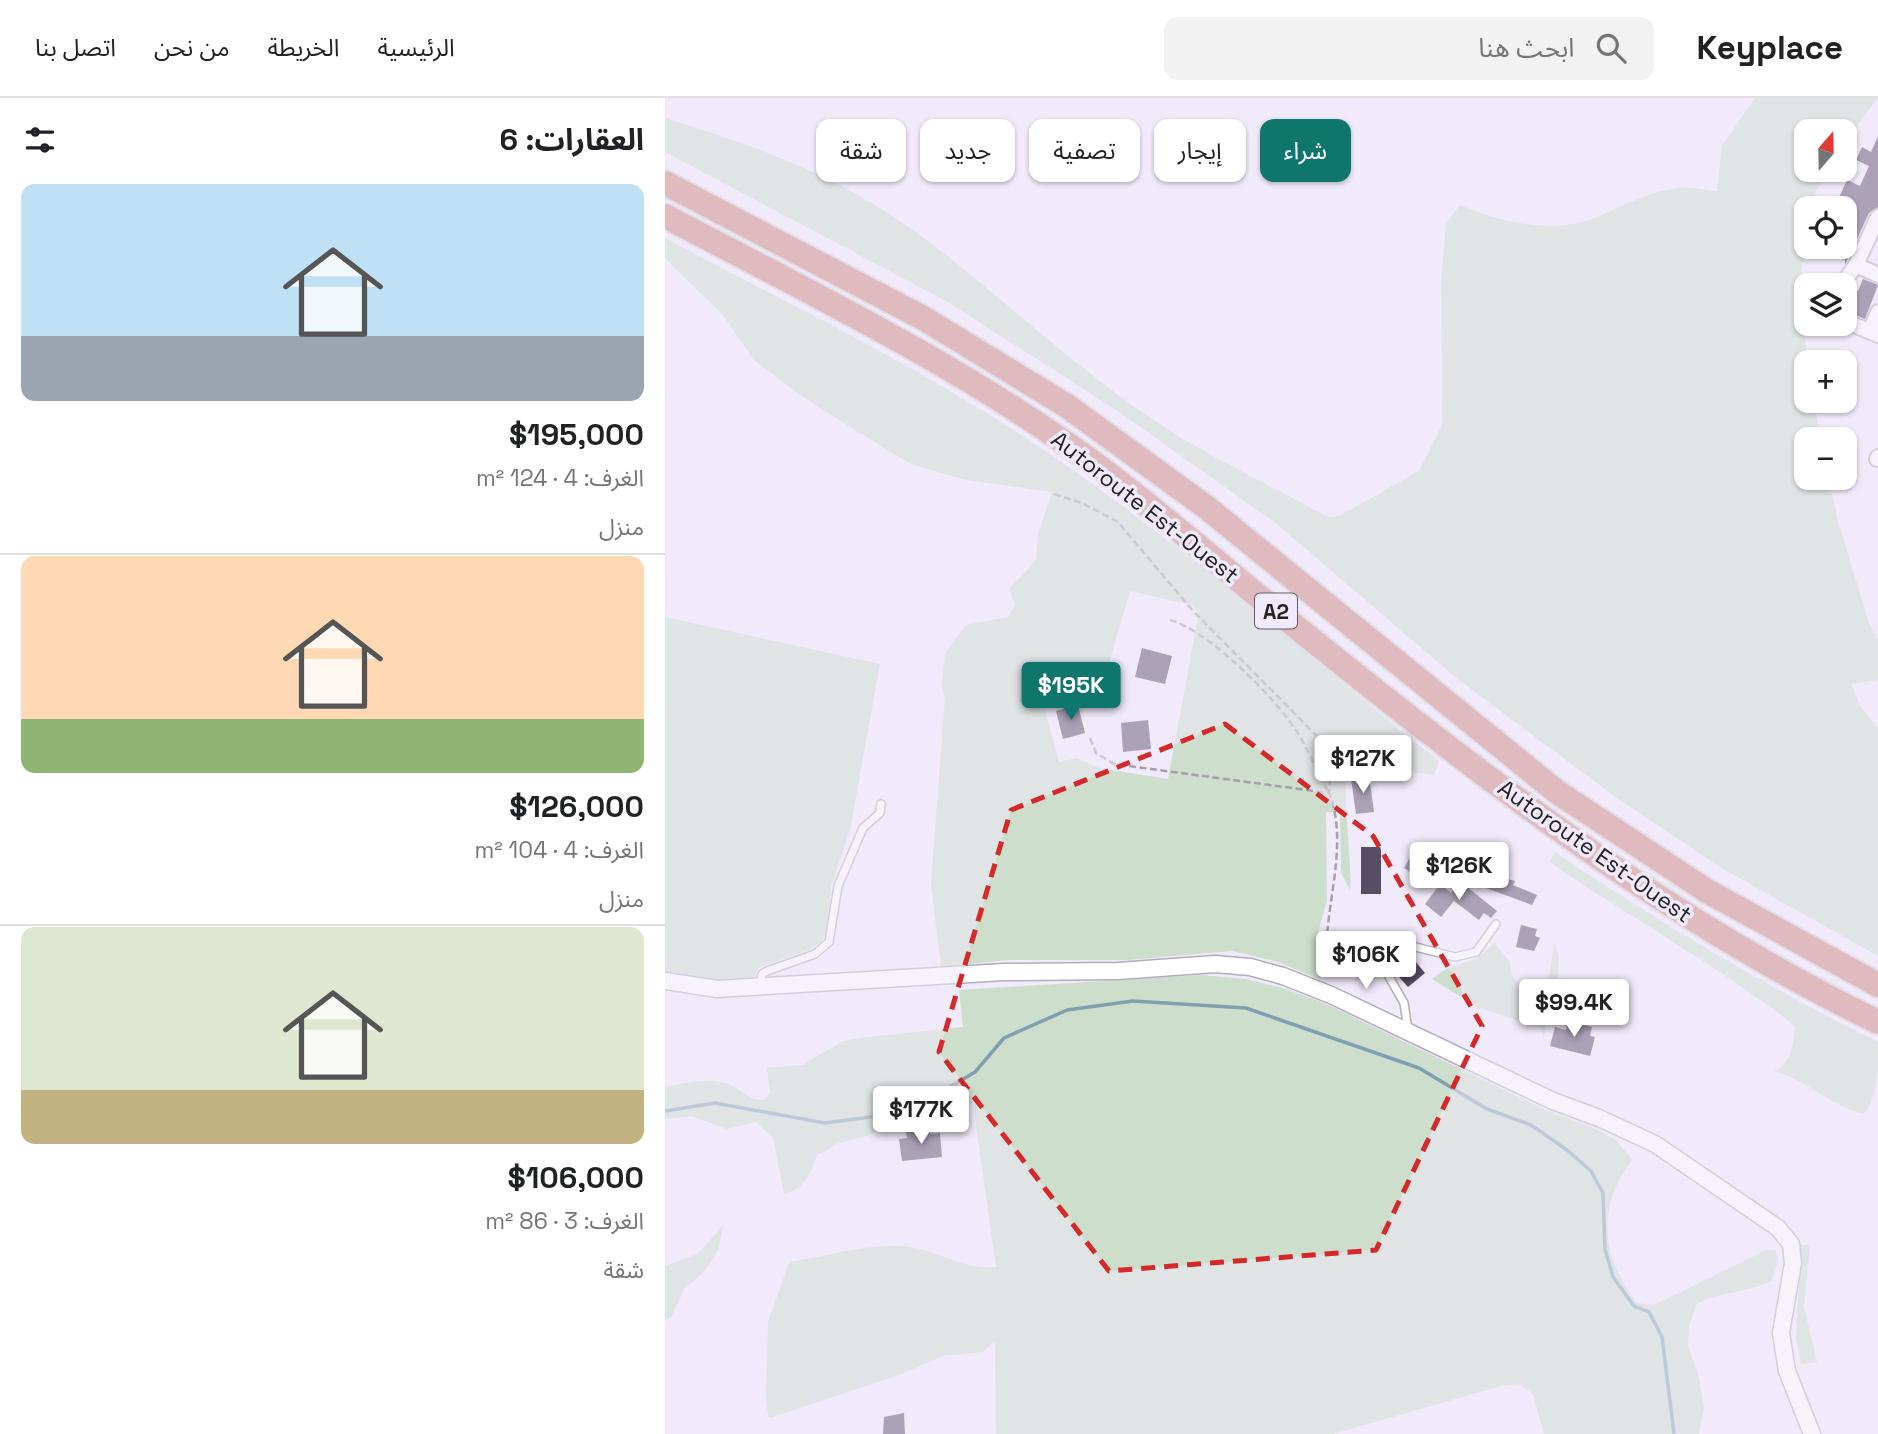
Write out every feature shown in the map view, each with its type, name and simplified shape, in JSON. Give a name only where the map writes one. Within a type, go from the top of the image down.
[{"type":"highway","name":"Autoroute Est-Ouest","points":[[665,183],[923,318],[1067,406],[1206,507],[1557,792],[1707,891],[1878,985]]},
{"type":"highway","name":"Autoroute Est-Ouest","points":[[665,216],[856,317],[1034,421],[1162,515],[1284,618],[1555,828],[1755,957],[1878,1022]]},
{"type":"street","points":[[1850,273],[1878,217]]},
{"type":"street","points":[[1856,265],[1878,275]]},
{"type":"street","points":[[1857,326],[1874,333],[1878,312]]},
{"type":"street","points":[[665,981],[717,989],[759,988],[1004,972],[1144,971],[1215,964],[1251,967],[1331,995],[1553,1101],[1599,1118],[1655,1144],[1778,1228],[1791,1244],[1793,1263],[1781,1333],[1787,1371],[1812,1434]]},
{"type":"lane","points":[[759,988],[762,974],[815,954],[829,942],[838,886],[863,828],[880,813],[881,804]]},
{"type":"lane","points":[[1408,1031],[1403,1003],[1384,968],[1391,945],[1400,943],[1455,957],[1476,952],[1496,924]]},
{"type":"path","points":[[1054,494],[1082,503],[1118,522],[1193,611],[1327,746],[1331,762],[1329,793],[1335,825],[1334,893],[1325,939],[1325,962],[1331,995]]},
{"type":"path","points":[[1170,620],[1188,625],[1200,633],[1284,714],[1301,737],[1329,793]]},
{"type":"path","points":[[1090,738],[1096,753],[1114,764],[1329,793]]},
{"type":"highlighted area","points":[[1225,724],[1373,836],[1482,1026],[1376,1250],[1109,1271],[939,1052],[1011,810]]},
{"type":"green space","points":[[1755,98],[1878,98],[1857,126],[1857,119],[1794,119],[1794,182],[1821,182],[1815,196],[1794,196],[1794,259],[1803,259],[1801,273],[1794,273],[1794,336],[1805,336],[1806,350],[1794,350],[1794,413],[1816,413],[1818,427],[1794,427],[1794,490],[1831,490],[1869,623],[1878,640],[1878,680],[1851,684],[1861,707],[1878,728],[1878,956],[1718,866],[1618,799],[1455,677],[1277,524],[1115,409],[946,301],[665,152],[665,118],[792,163],[816,173],[816,182],[834,182],[880,208],[943,253],[1135,407],[1207,453],[1327,517],[1339,516],[1419,471],[1442,425],[1441,280],[1446,224],[1460,205],[1525,224],[1559,226],[1576,223],[1592,219],[1645,196],[1668,190],[1688,187],[1717,191],[1722,146]]},
{"type":"green space","points":[[665,238],[923,375],[1022,436],[1165,538],[1439,761],[1434,775],[1386,769],[1352,754],[1346,780],[1350,890],[1341,872],[1340,812],[1326,812],[1327,901],[1318,932],[1321,980],[1278,962],[1232,951],[1128,960],[1008,960],[941,967],[931,883],[945,697],[942,685],[945,653],[966,625],[1008,617],[1015,605],[1009,589],[1036,560],[1038,534],[1052,492],[966,480],[911,464],[796,392],[753,359],[723,315],[665,258]],"holes":[[[1130,591],[1191,605],[1199,612],[1168,779],[1099,768],[1077,758],[1059,762],[1040,692],[1107,670]]]},
{"type":"green space","points":[[665,617],[880,664],[850,830],[831,887],[827,931],[821,942],[808,950],[758,968],[753,980],[716,981],[665,974]]},
{"type":"green space","points":[[1555,852],[1713,953],[1878,1042],[1875,1091],[1864,1114],[1774,1071],[1788,1058],[1793,1046],[1795,1026],[1705,962],[1550,862]]},
{"type":"green space","points":[[1494,942],[1509,961],[1513,978],[1541,1001],[1551,968],[1554,943],[1558,952],[1558,975],[1544,1037],[1541,1028],[1477,1007],[1432,979],[1449,968],[1479,956]]},
{"type":"green space","points":[[1201,975],[1245,979],[1283,988],[1324,1003],[1548,1111],[1596,1129],[1616,1140],[1632,1160],[1620,1178],[1613,1196],[1607,1232],[1616,1268],[1637,1303],[1654,1305],[1767,1250],[1775,1250],[1776,1270],[1771,1281],[1697,1304],[1689,1326],[1688,1347],[1698,1374],[1704,1407],[1699,1434],[1544,1434],[1533,1394],[1519,1384],[1501,1386],[1333,1434],[996,1434],[995,1342],[982,1352],[943,1356],[899,1375],[769,1418],[766,1402],[768,1322],[789,1262],[860,1249],[902,1246],[972,1266],[996,1267],[973,1103],[944,1117],[888,1125],[870,1135],[839,1143],[817,1155],[802,1184],[784,1194],[773,1137],[756,1122],[727,1129],[691,1116],[665,1119],[665,1087],[711,1081],[725,1083],[749,1096],[765,1100],[770,1092],[767,1068],[803,1065],[841,1042],[859,1038],[963,1027],[959,990]]},
{"type":"green space","points":[[723,1225],[719,1248],[705,1271],[685,1288],[671,1317],[665,1321],[665,1266],[698,1254]]},
{"type":"green space","points":[[1801,1245],[1810,1245],[1804,1307],[1817,1362],[1801,1364],[1796,1337]]},
{"type":"building","points":[[1878,136],[1878,207],[1869,213],[1857,239],[1857,196],[1840,196],[1846,182],[1860,186],[1869,166],[1857,160],[1857,158],[1862,147],[1871,152]]},
{"type":"building","points":[[1863,279],[1878,285],[1865,319],[1857,316],[1858,291]]},
{"type":"building","points":[[1142,648],[1172,656],[1165,684],[1135,677]]},
{"type":"building","points":[[1078,705],[1085,733],[1063,739],[1056,711]]},
{"type":"building","points":[[1148,720],[1151,749],[1123,752],[1121,723]]},
{"type":"building","points":[[1369,775],[1374,812],[1356,814],[1351,778]]},
{"type":"building","points":[[1361,847],[1381,847],[1381,894],[1361,894]]},
{"type":"building","points":[[1413,852],[1433,863],[1423,880],[1404,868]]},
{"type":"building","points":[[1475,870],[1515,881],[1513,885],[1537,895],[1532,905],[1470,882]]},
{"type":"building","points":[[1440,884],[1451,893],[1456,887],[1461,892],[1466,886],[1497,911],[1491,918],[1484,913],[1479,920],[1454,901],[1441,917],[1425,904]]},
{"type":"building","points":[[1521,925],[1537,929],[1535,936],[1540,938],[1534,951],[1516,947]]},
{"type":"building","points":[[1360,942],[1370,965],[1343,976],[1333,953]]},
{"type":"building","points":[[1410,955],[1425,973],[1408,987],[1393,970]]},
{"type":"building","points":[[1568,1021],[1592,1027],[1590,1036],[1595,1037],[1590,1056],[1550,1046],[1555,1027],[1566,1030]]},
{"type":"building","points":[[930,1129],[930,1134],[940,1133],[942,1157],[902,1161],[899,1139],[907,1138],[906,1132]]},
{"type":"building","points":[[904,1413],[905,1434],[883,1434],[884,1417]]},
{"type":"waterway","points":[[665,1111],[715,1103],[825,1123],[908,1112],[975,1072],[1004,1038],[1067,1010],[1133,1001],[1246,1008],[1419,1068],[1487,1109],[1531,1125],[1591,1171],[1603,1193],[1605,1249],[1613,1277],[1634,1306],[1649,1312],[1662,1337],[1674,1434]]}]
